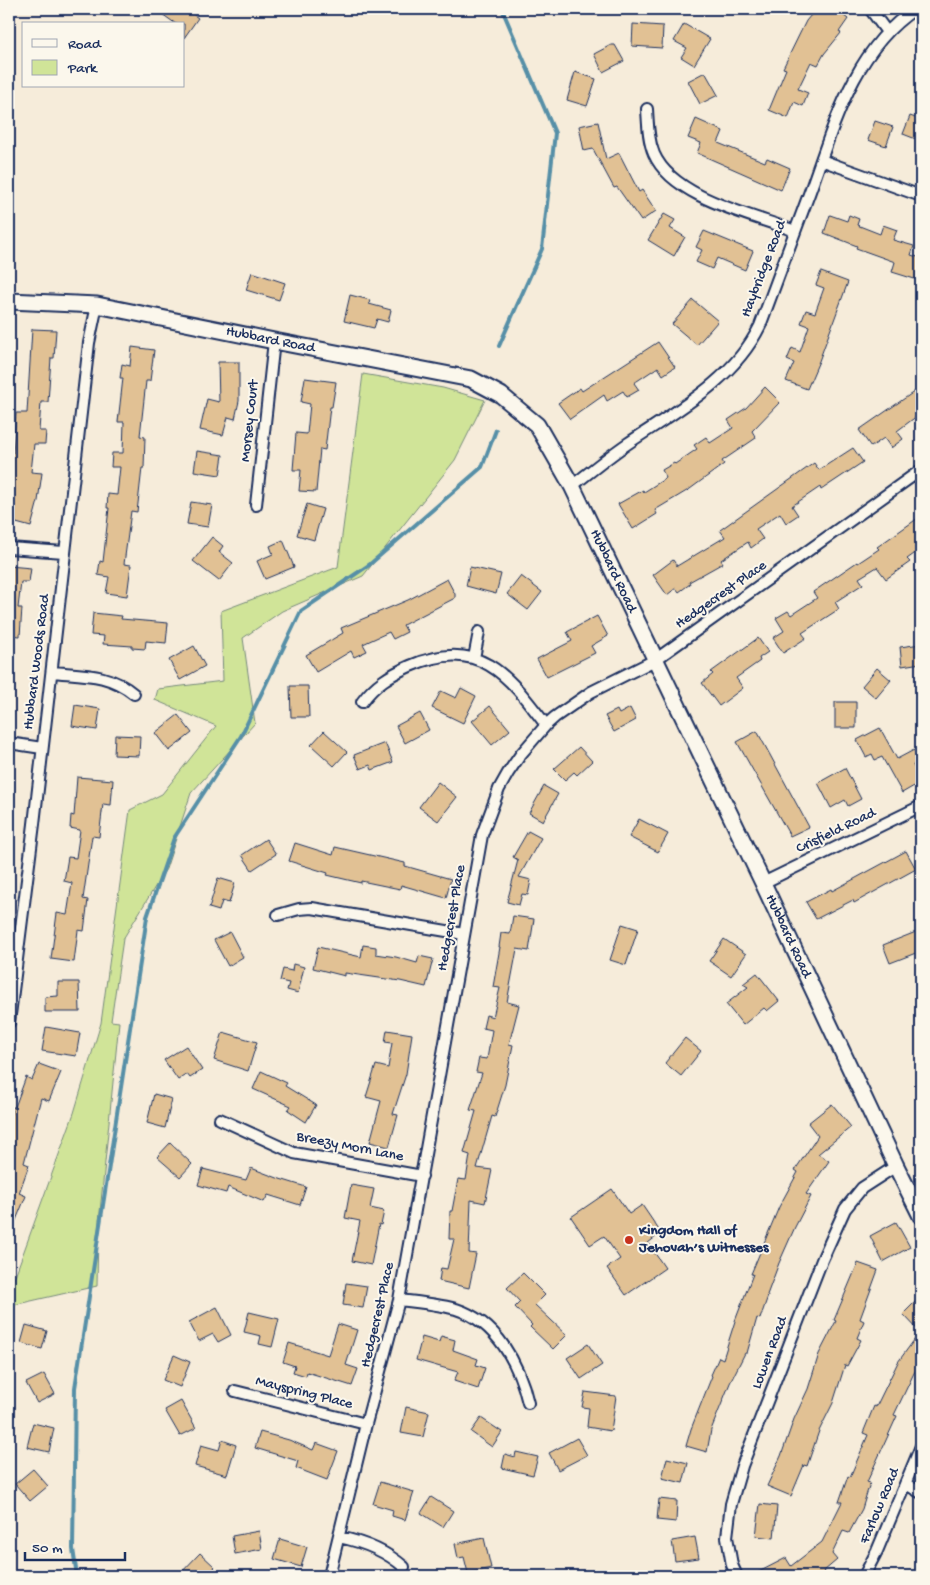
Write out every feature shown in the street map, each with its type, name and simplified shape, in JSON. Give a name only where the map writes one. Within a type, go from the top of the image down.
[{"type":"main road","name":"Hubbard Road","points":[[9,301],[97,304],[471,379],[501,395],[537,425],[572,486],[921,1216]]},
{"type":"street","points":[[870,9],[887,32]]},
{"type":"street","name":"Haybridge Road","points":[[572,486],[625,446],[706,390],[739,359],[760,326],[833,128],[858,72],[887,32],[915,9]]},
{"type":"street","points":[[647,109],[649,138],[654,154],[664,170],[678,183],[709,199],[795,230]]},
{"type":"street","points":[[821,160],[921,196]]},
{"type":"street","name":"Hubbard Woods Road","points":[[9,1024],[52,672],[89,343],[97,304]]},
{"type":"street","name":"Morsey Court","points":[[256,505],[274,341]]},
{"type":"street","name":"Hedgecrest Place","points":[[329,1576],[366,1424],[399,1300],[482,835],[499,789],[521,754],[546,725],[569,706],[591,692],[655,660],[921,470]]},
{"type":"street","points":[[9,548],[64,552]]},
{"type":"street","points":[[474,658],[479,632]]},
{"type":"street","points":[[362,702],[385,679],[416,664],[431,659],[459,656],[474,658],[486,663],[508,680],[546,725]]},
{"type":"street","points":[[52,672],[98,676],[118,682],[134,694]]},
{"type":"street","points":[[9,743],[42,748]]},
{"type":"street","name":"Crisfield Road","points":[[763,883],[921,806]]},
{"type":"street","points":[[278,915],[299,909],[312,908],[464,934]]},
{"type":"street","name":"Breezy Morn Lane","points":[[220,1118],[294,1153],[422,1176]]},
{"type":"street","name":"Lowen Road","points":[[737,1576],[732,1565],[727,1537],[731,1504],[742,1466],[822,1260],[845,1209],[862,1188],[896,1166]]},
{"type":"street","points":[[399,1300],[444,1306],[471,1315],[482,1323],[508,1352],[518,1368],[528,1403]]},
{"type":"street","name":"Mayspring Place","points":[[235,1391],[366,1424]]},
{"type":"street","name":"Farlow Road","points":[[864,1576],[906,1484],[921,1446]]},
{"type":"street","points":[[906,1484],[921,1493]]},
{"type":"street","points":[[339,1537],[380,1550],[404,1567]]},
{"type":"green space","points":[[363,374],[443,388],[485,400],[455,460],[363,576],[282,611],[243,638],[255,723],[191,793],[166,869],[123,939],[111,1021],[119,1022],[98,1232],[97,1286],[9,1306],[9,1287],[11,1287],[74,1113],[101,1023],[130,810],[162,794],[216,726],[155,700],[158,689],[223,681],[221,611],[338,567]]},
{"type":"building","points":[[155,9],[186,9],[198,18],[185,37],[185,22],[173,22]]},
{"type":"building","points":[[816,9],[835,9],[848,19],[839,32],[841,33],[824,54],[818,65],[811,62],[798,89],[808,93],[803,106],[794,102],[788,118],[769,110],[786,69],[783,68],[806,21]]},
{"type":"building","points":[[633,24],[663,26],[662,48],[632,46]]},
{"type":"building","points":[[684,24],[710,39],[694,65],[681,57],[687,48],[674,41]]},
{"type":"building","points":[[611,45],[615,45],[624,61],[603,72],[594,54]]},
{"type":"building","points":[[575,72],[596,79],[587,106],[567,100]]},
{"type":"building","points":[[705,72],[718,95],[700,104],[688,81]]},
{"type":"building","points":[[910,116],[921,120],[921,141],[903,134]]},
{"type":"building","points":[[696,119],[723,131],[718,143],[765,162],[767,158],[790,168],[781,190],[697,153],[701,143],[688,138]]},
{"type":"building","points":[[875,121],[893,127],[886,146],[868,140]]},
{"type":"building","points":[[598,122],[606,159],[619,153],[639,192],[642,190],[656,211],[641,221],[617,187],[614,188],[593,149],[584,151],[579,126]]},
{"type":"building","points":[[664,214],[675,220],[670,228],[685,237],[674,256],[648,240]]},
{"type":"building","points":[[830,215],[847,221],[849,215],[859,219],[857,225],[880,234],[883,225],[897,230],[893,240],[914,246],[911,255],[921,258],[921,281],[892,272],[895,262],[856,248],[857,246],[824,233]]},
{"type":"building","points":[[704,231],[753,251],[745,270],[717,258],[712,269],[696,262],[702,250],[696,247]]},
{"type":"building","points":[[252,272],[285,283],[279,300],[246,290]]},
{"type":"building","points":[[821,272],[848,282],[807,389],[786,381],[794,363],[787,360],[792,348],[800,352],[809,326],[801,323],[806,310],[815,313],[824,288],[816,285]]},
{"type":"building","points":[[350,295],[370,300],[369,304],[391,310],[388,322],[377,319],[374,328],[344,321]]},
{"type":"building","points":[[693,300],[718,321],[697,345],[672,324]]},
{"type":"building","points":[[32,329],[56,330],[54,358],[51,358],[48,402],[41,402],[39,431],[46,431],[45,444],[34,444],[31,472],[42,473],[38,501],[31,527],[9,521],[9,477],[16,413],[27,413]]},
{"type":"building","points":[[658,342],[675,367],[663,375],[658,367],[634,383],[639,390],[627,397],[623,391],[607,401],[604,395],[570,419],[558,403],[580,388],[582,391]]},
{"type":"building","points":[[132,347],[154,350],[150,381],[146,381],[140,436],[145,437],[144,468],[142,468],[137,512],[131,511],[124,564],[131,565],[127,596],[106,593],[109,577],[98,575],[100,561],[103,562],[109,508],[107,508],[108,494],[117,495],[120,467],[111,467],[112,453],[123,453],[124,422],[118,422],[123,378],[120,378],[122,364],[130,366]]},
{"type":"building","points":[[218,362],[239,362],[239,401],[235,419],[228,417],[223,435],[200,430],[207,399],[219,402]]},
{"type":"building","points":[[305,378],[336,382],[332,407],[330,407],[325,450],[320,449],[316,492],[299,491],[301,470],[293,470],[296,433],[307,434],[310,404],[301,402]]},
{"type":"building","points":[[765,387],[780,402],[752,431],[756,438],[722,461],[724,464],[690,489],[655,510],[657,514],[633,529],[618,504],[643,490],[644,492],[666,478],[662,470],[675,464],[697,449],[694,445],[706,437],[710,443],[733,428],[728,420],[746,408]]},
{"type":"building","points":[[921,387],[921,413],[897,431],[903,439],[891,448],[884,438],[871,447],[859,430]]},
{"type":"building","points":[[853,448],[863,462],[821,490],[820,487],[792,506],[798,515],[786,523],[780,513],[756,529],[763,539],[751,548],[748,542],[721,560],[723,563],[689,582],[690,584],[679,592],[676,588],[667,595],[653,575],[673,560],[677,566],[725,537],[720,530],[814,463],[819,470]]},
{"type":"building","points":[[197,451],[223,455],[220,475],[194,471]]},
{"type":"building","points":[[191,502],[212,505],[208,527],[187,524]]},
{"type":"building","points":[[307,504],[323,509],[314,540],[297,535]]},
{"type":"building","points":[[921,516],[921,549],[907,559],[910,562],[886,579],[877,567],[859,578],[863,584],[835,602],[839,609],[802,633],[806,638],[783,653],[773,638],[784,631],[776,618],[788,611],[791,615],[817,598],[813,592],[879,549],[877,547]]},
{"type":"building","points":[[212,537],[223,546],[219,552],[233,563],[219,581],[193,561]]},
{"type":"building","points":[[283,540],[294,567],[265,579],[257,561],[273,554],[270,546]]},
{"type":"building","points":[[9,566],[31,568],[29,582],[21,582],[18,608],[22,608],[20,636],[9,635]]},
{"type":"building","points":[[470,567],[501,574],[496,594],[466,586]]},
{"type":"building","points":[[521,576],[542,592],[528,610],[507,594]]},
{"type":"building","points":[[447,579],[455,594],[455,598],[403,625],[407,632],[393,639],[389,632],[363,644],[367,651],[354,657],[351,651],[316,672],[306,655],[343,633],[341,628],[408,600]]},
{"type":"building","points":[[93,613],[122,616],[121,619],[168,623],[166,643],[146,641],[145,649],[103,644],[104,636],[91,635]]},
{"type":"building","points":[[597,616],[608,636],[591,646],[595,653],[547,677],[537,659],[572,641],[567,632]]},
{"type":"building","points":[[758,638],[768,652],[759,658],[760,661],[736,678],[743,688],[719,706],[702,683],[713,674],[711,672]]},
{"type":"building","points":[[921,644],[921,663],[902,666],[900,647]]},
{"type":"building","points":[[194,646],[205,666],[180,680],[169,660]]},
{"type":"building","points":[[877,668],[891,680],[876,698],[862,686]]},
{"type":"building","points":[[290,686],[308,686],[309,717],[291,717]]},
{"type":"building","points":[[461,688],[476,696],[463,723],[432,708],[441,691],[456,698]]},
{"type":"building","points":[[835,702],[856,702],[856,728],[835,728]]},
{"type":"building","points":[[75,705],[100,709],[97,730],[72,726]]},
{"type":"building","points":[[490,706],[510,730],[492,745],[472,721]]},
{"type":"building","points":[[630,708],[636,720],[614,732],[605,716],[617,710],[619,714]]},
{"type":"building","points":[[420,713],[429,730],[405,743],[396,726]]},
{"type":"building","points":[[178,715],[192,733],[169,751],[155,733]]},
{"type":"building","points":[[880,728],[897,759],[914,750],[920,761],[913,765],[921,782],[902,793],[882,757],[875,760],[872,754],[866,757],[857,740]]},
{"type":"building","points":[[324,731],[347,752],[334,766],[311,745]]},
{"type":"building","points":[[757,731],[809,827],[790,836],[737,742]]},
{"type":"building","points":[[115,735],[140,736],[139,756],[114,755]]},
{"type":"building","points":[[385,743],[393,762],[372,770],[370,765],[360,769],[354,755]]},
{"type":"building","points":[[579,747],[592,761],[577,775],[574,772],[565,780],[554,769]]},
{"type":"building","points":[[845,768],[861,799],[848,806],[845,800],[831,808],[818,783]]},
{"type":"building","points":[[77,777],[113,780],[111,805],[103,804],[99,837],[92,836],[83,899],[88,900],[84,931],[78,930],[74,962],[51,959],[57,913],[67,915],[72,883],[64,881],[68,857],[76,858],[80,830],[70,828],[71,815],[74,816]]},
{"type":"building","points":[[438,782],[457,797],[438,821],[419,807]]},
{"type":"building","points":[[544,786],[558,794],[543,821],[529,813]]},
{"type":"building","points":[[639,819],[668,834],[658,852],[629,837]]},
{"type":"building","points":[[528,831],[541,838],[519,877],[531,880],[528,895],[522,894],[519,905],[507,902],[518,860],[513,857]]},
{"type":"building","points":[[266,839],[276,854],[252,870],[242,855]]},
{"type":"building","points":[[295,843],[333,855],[335,847],[405,863],[405,866],[451,879],[446,898],[401,885],[400,889],[327,875],[328,873],[289,861]]},
{"type":"building","points":[[906,851],[916,869],[854,903],[853,900],[816,919],[806,902],[831,889],[832,891]]},
{"type":"building","points":[[218,878],[235,883],[229,903],[222,901],[219,911],[209,908]]},
{"type":"building","points":[[513,916],[534,919],[529,951],[517,949],[507,1002],[519,1005],[509,1044],[513,1045],[505,1085],[495,1117],[492,1116],[477,1168],[492,1170],[485,1203],[471,1200],[469,1253],[476,1254],[469,1288],[439,1281],[441,1268],[447,1269],[454,1239],[449,1239],[450,1211],[452,1211],[458,1179],[466,1180],[470,1155],[464,1153],[476,1111],[470,1110],[482,1073],[476,1072],[479,1058],[487,1059],[492,1030],[483,1028],[486,1015],[493,1017],[500,988],[493,987],[501,933],[510,934]]},
{"type":"building","points":[[622,924],[638,929],[626,965],[610,960]]},
{"type":"building","points":[[921,930],[921,951],[890,963],[883,945]]},
{"type":"building","points":[[230,932],[243,957],[228,966],[214,940]]},
{"type":"building","points":[[724,939],[746,954],[731,976],[709,961]]},
{"type":"building","points":[[363,945],[376,947],[376,954],[417,963],[419,956],[433,959],[426,987],[345,973],[345,976],[313,968],[318,947],[361,957]]},
{"type":"building","points":[[293,964],[304,967],[298,993],[287,990],[289,983],[280,981],[283,969],[292,971]]},
{"type":"building","points":[[757,973],[779,1001],[767,1011],[764,1008],[743,1025],[726,1004],[748,987],[743,984]]},
{"type":"building","points":[[58,982],[79,982],[80,1012],[45,1012],[45,997],[58,996]]},
{"type":"building","points":[[46,1027],[80,1033],[76,1056],[42,1051]]},
{"type":"building","points":[[387,1030],[412,1034],[406,1074],[393,1114],[398,1115],[389,1147],[370,1142],[381,1101],[366,1097],[376,1065],[388,1068],[392,1043],[385,1042]]},
{"type":"building","points":[[223,1032],[257,1042],[248,1071],[214,1060]]},
{"type":"building","points":[[685,1038],[701,1051],[681,1076],[665,1063]]},
{"type":"building","points":[[186,1046],[202,1070],[190,1078],[187,1074],[178,1080],[164,1060]]},
{"type":"building","points":[[39,1064],[61,1072],[49,1101],[41,1098],[24,1163],[29,1165],[19,1193],[26,1196],[9,1237],[9,1120],[26,1077],[32,1080]]},
{"type":"building","points":[[261,1071],[287,1083],[285,1086],[316,1105],[306,1122],[288,1110],[291,1106],[253,1089]]},
{"type":"building","points":[[154,1094],[172,1099],[165,1128],[147,1123]]},
{"type":"building","points":[[832,1104],[851,1127],[818,1154],[829,1161],[806,1194],[811,1196],[779,1263],[760,1319],[757,1318],[747,1353],[745,1353],[730,1383],[711,1430],[707,1452],[686,1446],[711,1375],[719,1357],[723,1359],[753,1274],[751,1274],[779,1207],[798,1172],[795,1170],[818,1136],[808,1123]]},
{"type":"building","points":[[170,1143],[192,1164],[180,1177],[157,1157]]},
{"type":"building","points":[[251,1168],[306,1187],[300,1205],[268,1195],[264,1202],[228,1187],[226,1193],[198,1185],[203,1169],[246,1180]]},
{"type":"building","points":[[351,1185],[374,1189],[370,1208],[384,1211],[381,1225],[379,1224],[371,1265],[352,1261],[360,1221],[345,1218]]},
{"type":"building","name":"Kingdom Hall of Jehovah’s Witnesses","points":[[612,1189],[629,1214],[642,1205],[661,1233],[648,1243],[665,1268],[626,1295],[607,1268],[620,1259],[604,1236],[590,1245],[571,1217]]},
{"type":"building","points":[[896,1222],[910,1247],[883,1262],[870,1236]]},
{"type":"building","points":[[858,1263],[878,1270],[860,1319],[864,1321],[857,1338],[861,1340],[847,1366],[845,1365],[833,1403],[819,1431],[807,1466],[804,1465],[791,1496],[767,1486],[808,1389],[819,1354],[836,1321],[834,1320]]},
{"type":"building","points":[[523,1273],[545,1295],[535,1305],[567,1335],[553,1349],[530,1327],[532,1325],[515,1307],[520,1302],[507,1288]]},
{"type":"building","points":[[346,1283],[367,1286],[363,1308],[343,1305]]},
{"type":"building","points":[[921,1296],[921,1363],[914,1373],[894,1415],[897,1416],[867,1482],[870,1483],[862,1509],[849,1533],[843,1531],[832,1554],[837,1560],[824,1571],[828,1576],[751,1576],[786,1558],[791,1566],[822,1542],[842,1502],[839,1502],[848,1476],[850,1477],[868,1435],[863,1433],[874,1406],[876,1407],[898,1362],[920,1332],[903,1314]]},
{"type":"building","points":[[217,1307],[231,1335],[218,1342],[213,1334],[199,1341],[189,1322]]},
{"type":"building","points":[[249,1312],[279,1319],[272,1347],[259,1344],[261,1336],[244,1332]]},
{"type":"building","points":[[338,1324],[357,1330],[346,1365],[358,1369],[352,1386],[307,1372],[306,1376],[293,1372],[295,1366],[283,1362],[289,1343],[328,1355]]},
{"type":"building","points":[[26,1325],[47,1331],[42,1349],[21,1343]]},
{"type":"building","points":[[441,1336],[455,1340],[453,1350],[478,1359],[476,1365],[485,1368],[478,1389],[454,1381],[458,1372],[416,1360],[422,1337],[439,1342]]},
{"type":"building","points":[[588,1344],[602,1365],[581,1379],[567,1358]]},
{"type":"building","points":[[174,1355],[190,1362],[180,1387],[163,1380]]},
{"type":"building","points":[[44,1374],[55,1394],[37,1403],[26,1383]]},
{"type":"building","points":[[585,1392],[616,1396],[611,1431],[587,1427],[589,1408],[582,1407]]},
{"type":"building","points":[[181,1401],[196,1428],[180,1436],[165,1410]]},
{"type":"building","points":[[406,1407],[429,1412],[423,1437],[401,1433]]},
{"type":"building","points":[[481,1418],[502,1432],[492,1447],[471,1432]]},
{"type":"building","points":[[33,1423],[54,1428],[49,1452],[27,1447]]},
{"type":"building","points":[[260,1432],[289,1440],[313,1450],[316,1443],[338,1451],[327,1480],[296,1468],[298,1461],[255,1448]]},
{"type":"building","points":[[577,1438],[587,1455],[558,1470],[549,1453]]},
{"type":"building","points":[[222,1440],[236,1445],[227,1475],[195,1466],[201,1445],[219,1450]]},
{"type":"building","points":[[516,1452],[538,1457],[533,1475],[502,1468],[505,1454],[515,1457]]},
{"type":"building","points":[[667,1458],[688,1463],[683,1483],[662,1478]]},
{"type":"building","points":[[33,1469],[48,1486],[30,1501],[15,1484]]},
{"type":"building","points":[[380,1482],[414,1492],[405,1520],[392,1516],[393,1510],[373,1504]]},
{"type":"building","points":[[431,1497],[453,1511],[443,1527],[421,1513]]},
{"type":"building","points":[[659,1499],[677,1501],[676,1522],[657,1520]]},
{"type":"building","points":[[760,1504],[777,1506],[774,1538],[756,1536]]},
{"type":"building","points":[[259,1531],[262,1549],[235,1554],[232,1536]]},
{"type":"building","points":[[695,1537],[699,1558],[675,1561],[672,1541]]},
{"type":"building","points":[[484,1538],[491,1568],[468,1573],[464,1557],[458,1558],[455,1544]]},
{"type":"building","points":[[280,1539],[307,1547],[301,1567],[274,1559]]},
{"type":"building","points":[[200,1553],[215,1567],[206,1576],[178,1576]]},
{"type":"waterway","points":[[499,346],[542,249],[555,133],[502,9]]},
{"type":"waterway","points":[[77,1576],[73,1549],[75,1388],[147,917],[174,838],[241,736],[301,611],[369,565],[482,467],[496,430]]},
{"type":"place","name":"Kingdom Hall of Jehovah’s Witnesses","points":[[629,1240]]}]
